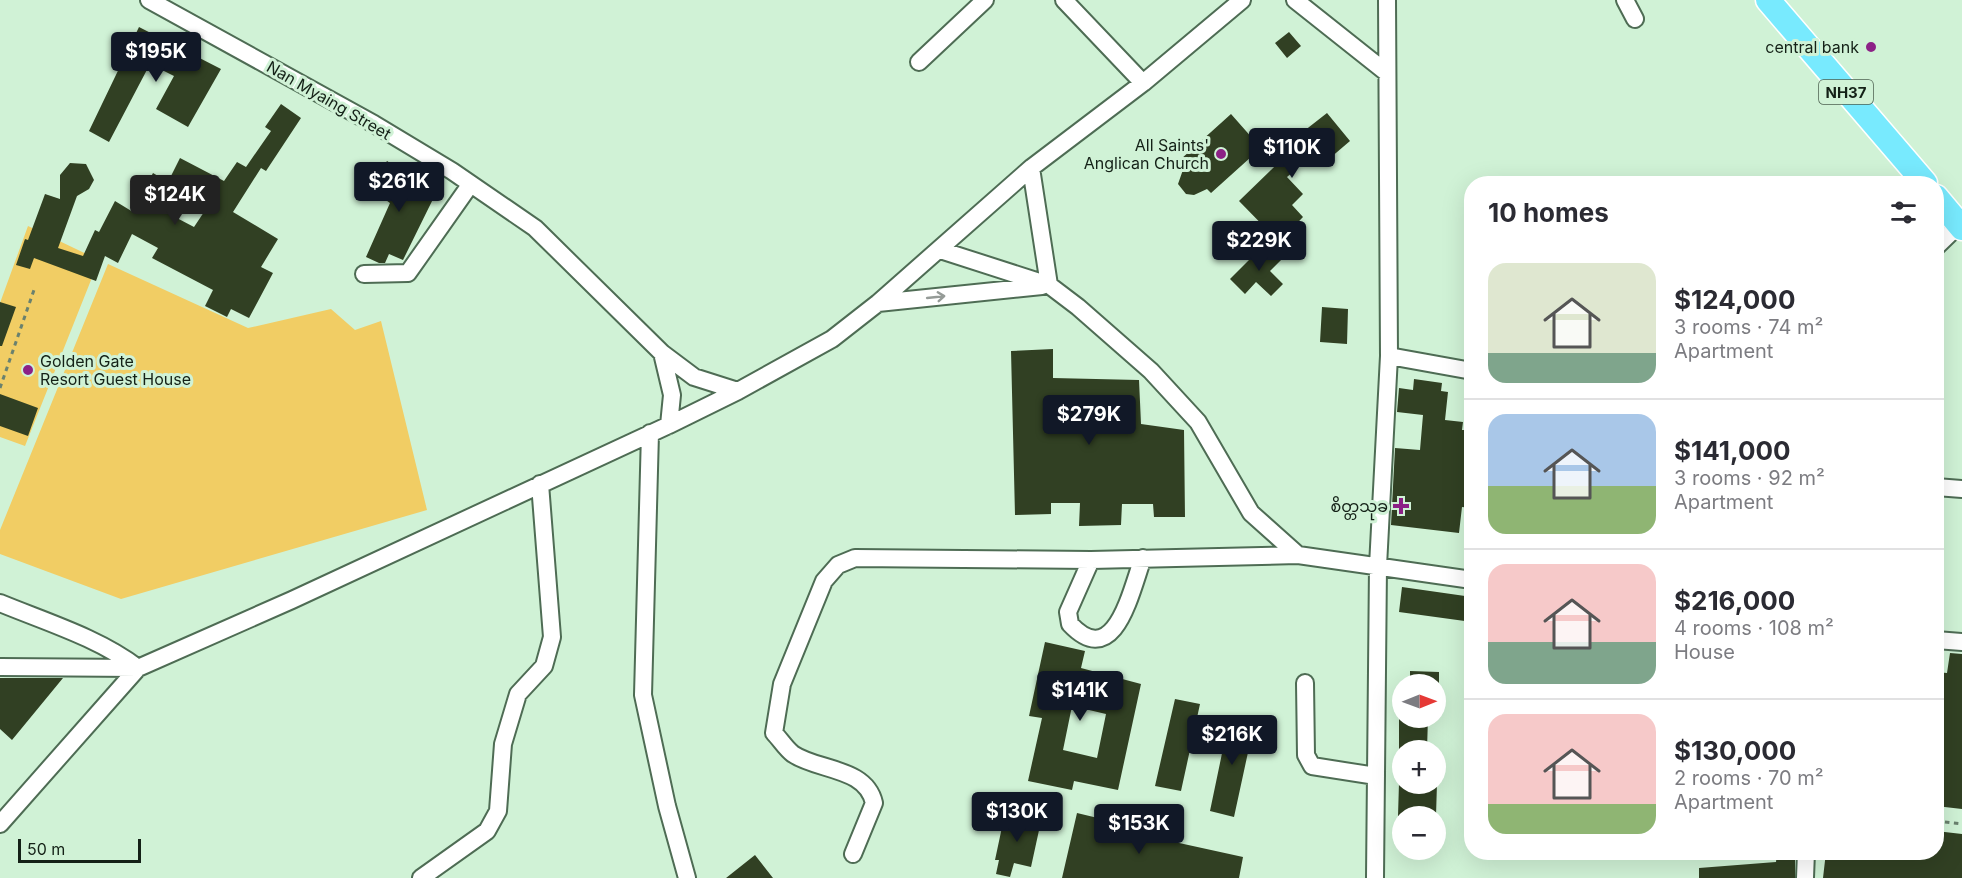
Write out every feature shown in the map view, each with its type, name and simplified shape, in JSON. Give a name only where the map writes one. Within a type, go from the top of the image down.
[{"type":"highway","name":"NH37","points":[[1768,0],[1919,176]]},
{"type":"highway","points":[[1944,206],[1961,225]]},
{"type":"street","name":"Nan Myaing Street","points":[[149,0],[364,118],[452,171],[535,228],[663,353],[694,377],[738,391]]},
{"type":"street","points":[[919,62],[985,0]]},
{"type":"street","points":[[1064,0],[1143,83]]},
{"type":"street","points":[[0,824],[138,668],[669,424],[738,391],[832,339],[878,303],[1030,168],[1143,83],[1242,0]]},
{"type":"street","points":[[1295,0],[1387,73]]},
{"type":"street","points":[[1375,878],[1378,566],[1389,356],[1387,0]]},
{"type":"street","points":[[1625,0],[1635,19]]},
{"type":"street","points":[[1030,168],[1049,285]]},
{"type":"street","points":[[364,274],[408,273],[470,185]]},
{"type":"street","points":[[1944,240],[1961,225]]},
{"type":"street","points":[[940,249],[1049,285],[1078,307],[1151,371],[1198,422],[1251,513],[1298,555]]},
{"type":"street","points":[[878,303],[1049,285]]},
{"type":"street","points":[[663,353],[672,395],[669,424]]},
{"type":"street","points":[[1389,356],[1464,370]]},
{"type":"street","points":[[650,433],[643,695],[667,806],[688,876]]},
{"type":"street","points":[[421,878],[487,831],[498,812],[503,744],[518,694],[544,666],[552,637],[540,484]]},
{"type":"street","points":[[1944,488],[1962,489]]},
{"type":"street","points":[[853,854],[874,803],[872,795],[863,783],[847,774],[793,754],[774,733],[782,684],[824,581],[838,566],[855,558],[1091,560],[1298,555],[1464,579]]},
{"type":"street","points":[[1091,560],[1068,612],[1070,624],[1080,634],[1089,640],[1099,640],[1116,630],[1143,558]]},
{"type":"street","points":[[0,603],[84,638],[124,657],[138,668]]},
{"type":"street","points":[[1944,641],[1962,642]]},
{"type":"street","points":[[0,667],[46,665],[138,668]]},
{"type":"street","points":[[1305,683],[1306,755],[1312,766],[1376,776]]},
{"type":"street","points":[[1804,878],[1805,860]]},
{"type":"path","points":[[0,388],[35,287]]},
{"type":"path","points":[[1944,822],[1962,824]]},
{"type":"shaded area","name":"Golden Gate Resort Guest House","points":[[28,226],[99,260],[25,446],[0,437],[0,303]]},
{"type":"shaded area","points":[[108,264],[248,328],[331,309],[355,330],[381,321],[427,510],[121,599],[0,554],[0,530]]},
{"type":"building","points":[[139,27],[221,69],[188,127],[156,109],[174,76],[150,64],[109,142],[89,131]]},
{"type":"building","points":[[1289,32],[1301,46],[1287,58],[1275,43]]},
{"type":"building","points":[[281,104],[301,118],[266,171],[261,168],[233,212],[278,239],[261,267],[273,273],[249,318],[231,309],[227,317],[205,306],[213,290],[152,258],[158,248],[132,234],[118,263],[105,256],[96,281],[34,258],[30,269],[16,265],[45,194],[60,199],[60,175],[70,163],[86,164],[94,180],[89,189],[77,196],[58,248],[83,256],[95,230],[99,232],[115,201],[133,212],[153,173],[168,182],[180,158],[224,181],[237,162],[246,167],[271,131],[265,127]],"holes":[[[186,191],[210,203],[194,227],[173,216]]]},
{"type":"building","points":[[1327,113],[1350,141],[1323,164],[1314,154],[1287,177],[1303,194],[1292,205],[1303,217],[1279,242],[1239,201],[1307,135],[1304,131]]},
{"type":"building","name":"All Saints' Anglican Church","points":[[1231,114],[1261,148],[1211,193],[1207,189],[1194,195],[1186,194],[1178,184],[1185,164],[1181,159]]},
{"type":"building","points":[[387,161],[436,193],[403,260],[389,254],[385,263],[379,263],[366,257],[390,203],[369,188]]},
{"type":"building","points":[[1266,243],[1282,259],[1270,271],[1283,284],[1271,296],[1256,282],[1245,294],[1230,279]]},
{"type":"building","points":[[0,302],[16,307],[2,346],[0,346]]},
{"type":"building","points":[[1322,307],[1348,309],[1347,344],[1320,342]]},
{"type":"building","points":[[1053,349],[1053,378],[1139,380],[1141,424],[1184,430],[1185,517],[1154,517],[1153,504],[1122,504],[1121,525],[1079,526],[1080,503],[1051,503],[1051,514],[1015,515],[1011,351]]},
{"type":"building","points":[[1414,379],[1442,383],[1441,391],[1448,392],[1445,420],[1463,422],[1464,507],[1462,507],[1459,533],[1391,525],[1395,448],[1420,450],[1423,415],[1397,412],[1399,388],[1413,390]]},
{"type":"building","points":[[0,394],[38,408],[28,436],[0,426]]},
{"type":"building","points":[[1402,587],[1464,596],[1464,621],[1399,612]]},
{"type":"building","points":[[1045,642],[1085,651],[1081,668],[1141,684],[1118,790],[1074,781],[1072,790],[1028,781],[1042,718],[1029,716]],"holes":[[[1072,706],[1106,714],[1097,758],[1063,750]]]},
{"type":"building","points":[[1950,653],[1962,654],[1962,809],[1944,807],[1944,673],[1947,673]]},
{"type":"building","points":[[1410,671],[1439,672],[1439,674],[1410,674]]},
{"type":"building","points":[[0,678],[63,678],[12,740],[0,729]]},
{"type":"building","points":[[1175,699],[1200,704],[1181,791],[1155,786]]},
{"type":"building","points":[[1230,715],[1255,720],[1234,817],[1210,811]]},
{"type":"building","points":[[1399,728],[1428,728],[1427,740],[1399,740]]},
{"type":"building","points":[[1399,794],[1437,794],[1436,806],[1398,806]]},
{"type":"building","points":[[1005,813],[1041,821],[1031,867],[1014,863],[1010,877],[996,874],[999,860],[995,860]]},
{"type":"building","points":[[1077,813],[1131,826],[1129,832],[1243,857],[1239,878],[1062,878]]},
{"type":"building","points":[[1944,832],[1962,834],[1962,878],[1823,878],[1825,860],[1944,860]]},
{"type":"building","points":[[755,855],[773,878],[726,878]]},
{"type":"building","points":[[1776,860],[1795,860],[1795,878],[1699,878],[1699,868],[1776,862]]},
{"type":"place","name":"central bank","points":[[1871,47]]},
{"type":"place","name":"All Saints' Anglican Church","points":[[1221,154]]},
{"type":"place","name":"Golden Gate Resort Guest House","points":[[28,370]]},
{"type":"place","name":"စိတ္တသုခ","points":[[1401,506]]}]
